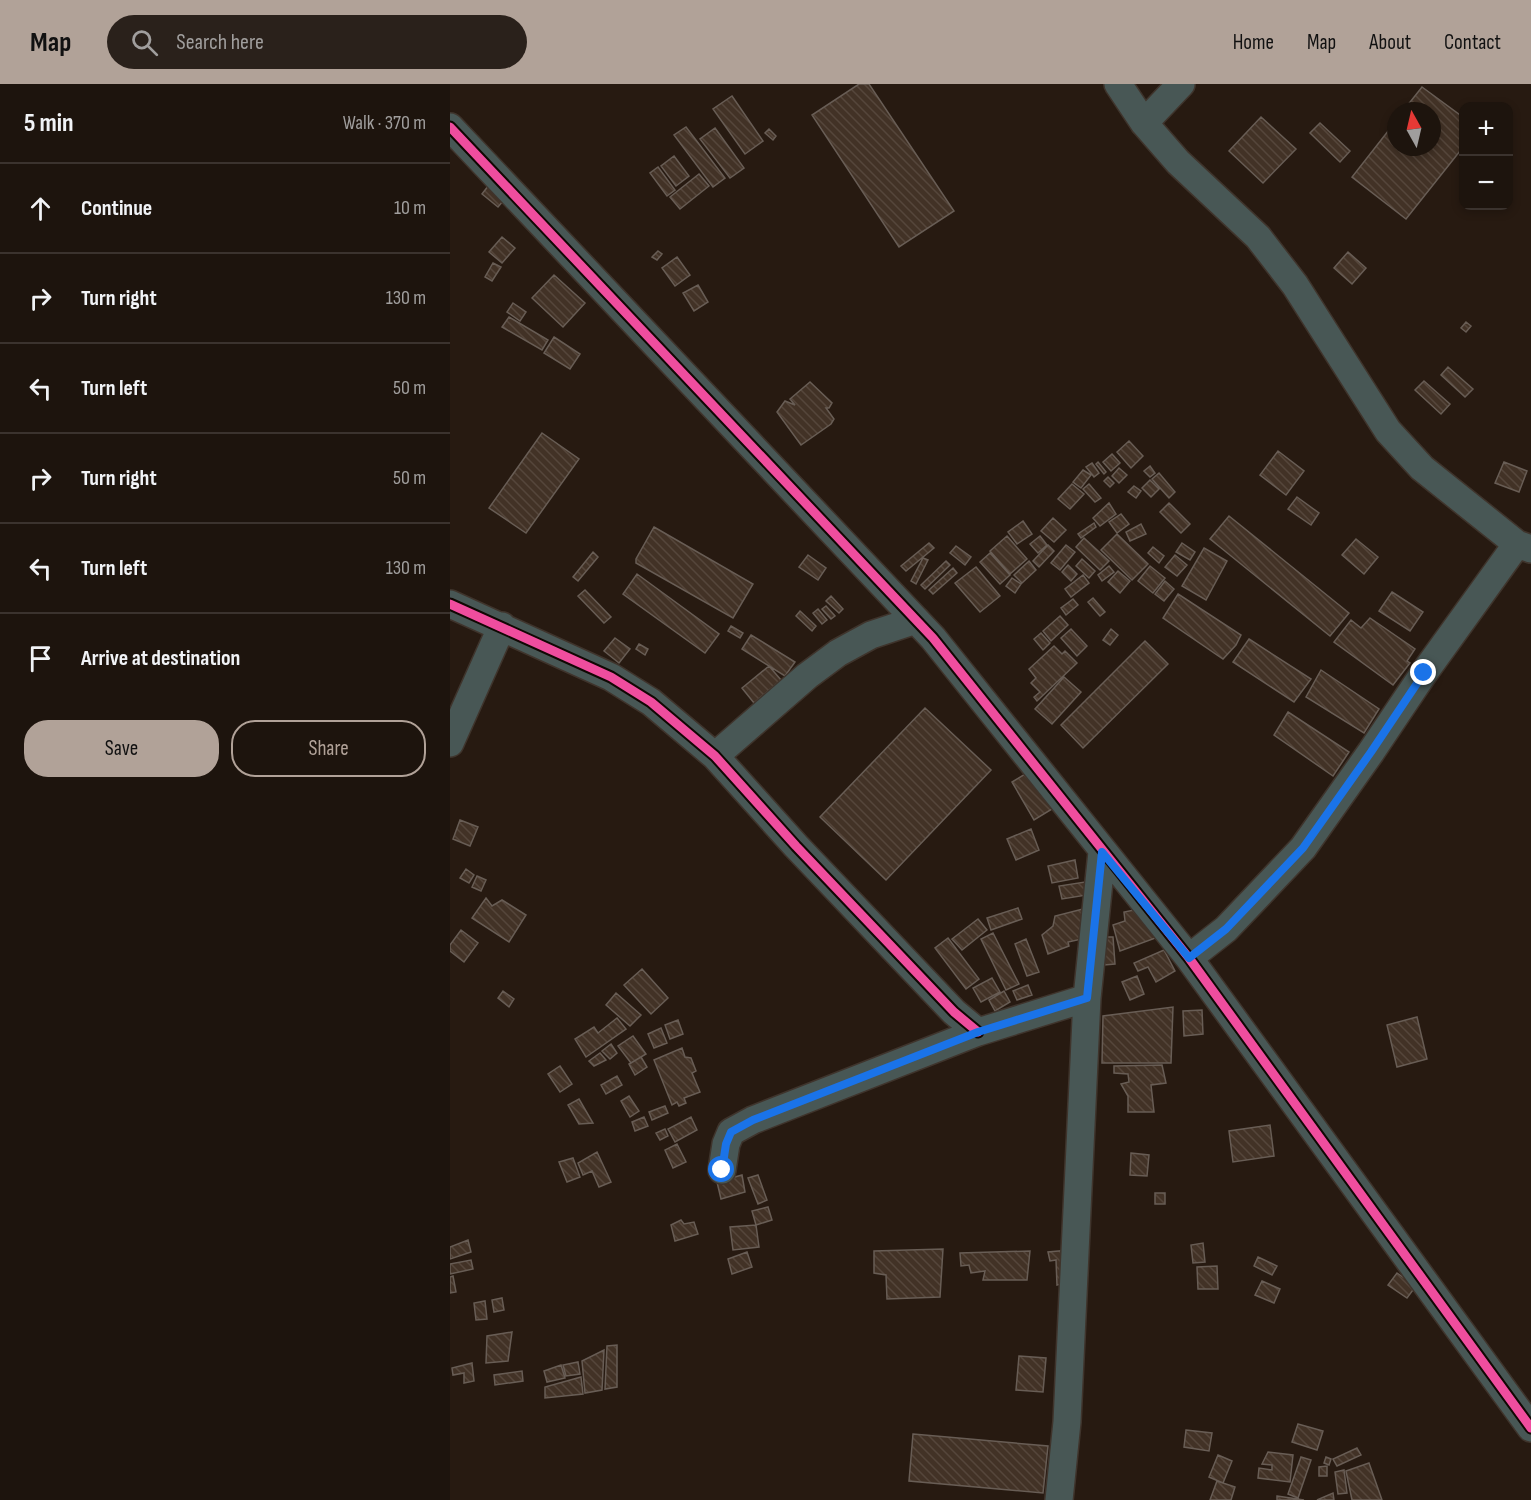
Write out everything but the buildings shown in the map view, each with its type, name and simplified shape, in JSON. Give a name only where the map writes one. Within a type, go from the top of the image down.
[{"type":"street","points":[[1118,84],[1144,123],[1178,162],[1258,237],[1295,285],[1388,431],[1422,468],[1524,546],[1437,654],[1303,848],[1226,929],[1189,958]]},
{"type":"street","points":[[1144,123],[1181,84]]},
{"type":"street","points":[[450,126],[933,638],[1189,958],[1531,1428]]},
{"type":"street","points":[[450,603],[611,677],[651,702],[715,756],[804,854],[954,1012],[978,1032]]},
{"type":"street","points":[[715,756],[807,676],[838,653],[871,636],[916,620]]},
{"type":"street","points":[[450,743],[502,626]]},
{"type":"street","points":[[1059,1500],[1067,1422],[1087,998],[1102,852]]},
{"type":"street","points":[[722,1170],[726,1144],[731,1132],[753,1120],[978,1032],[1087,998]]},
{"type":"cycle path","points":[[450,127],[933,638],[1189,958],[1531,1428]]},
{"type":"cycle path","points":[[450,604],[611,677],[651,702],[715,756],[796,846],[954,1012],[978,1032]]},
{"type":"route","points":[[722,1170],[726,1144],[731,1132],[753,1120],[978,1032],[1087,998],[1102,852],[1189,958],[1226,929],[1303,848],[1424,673]]}]
